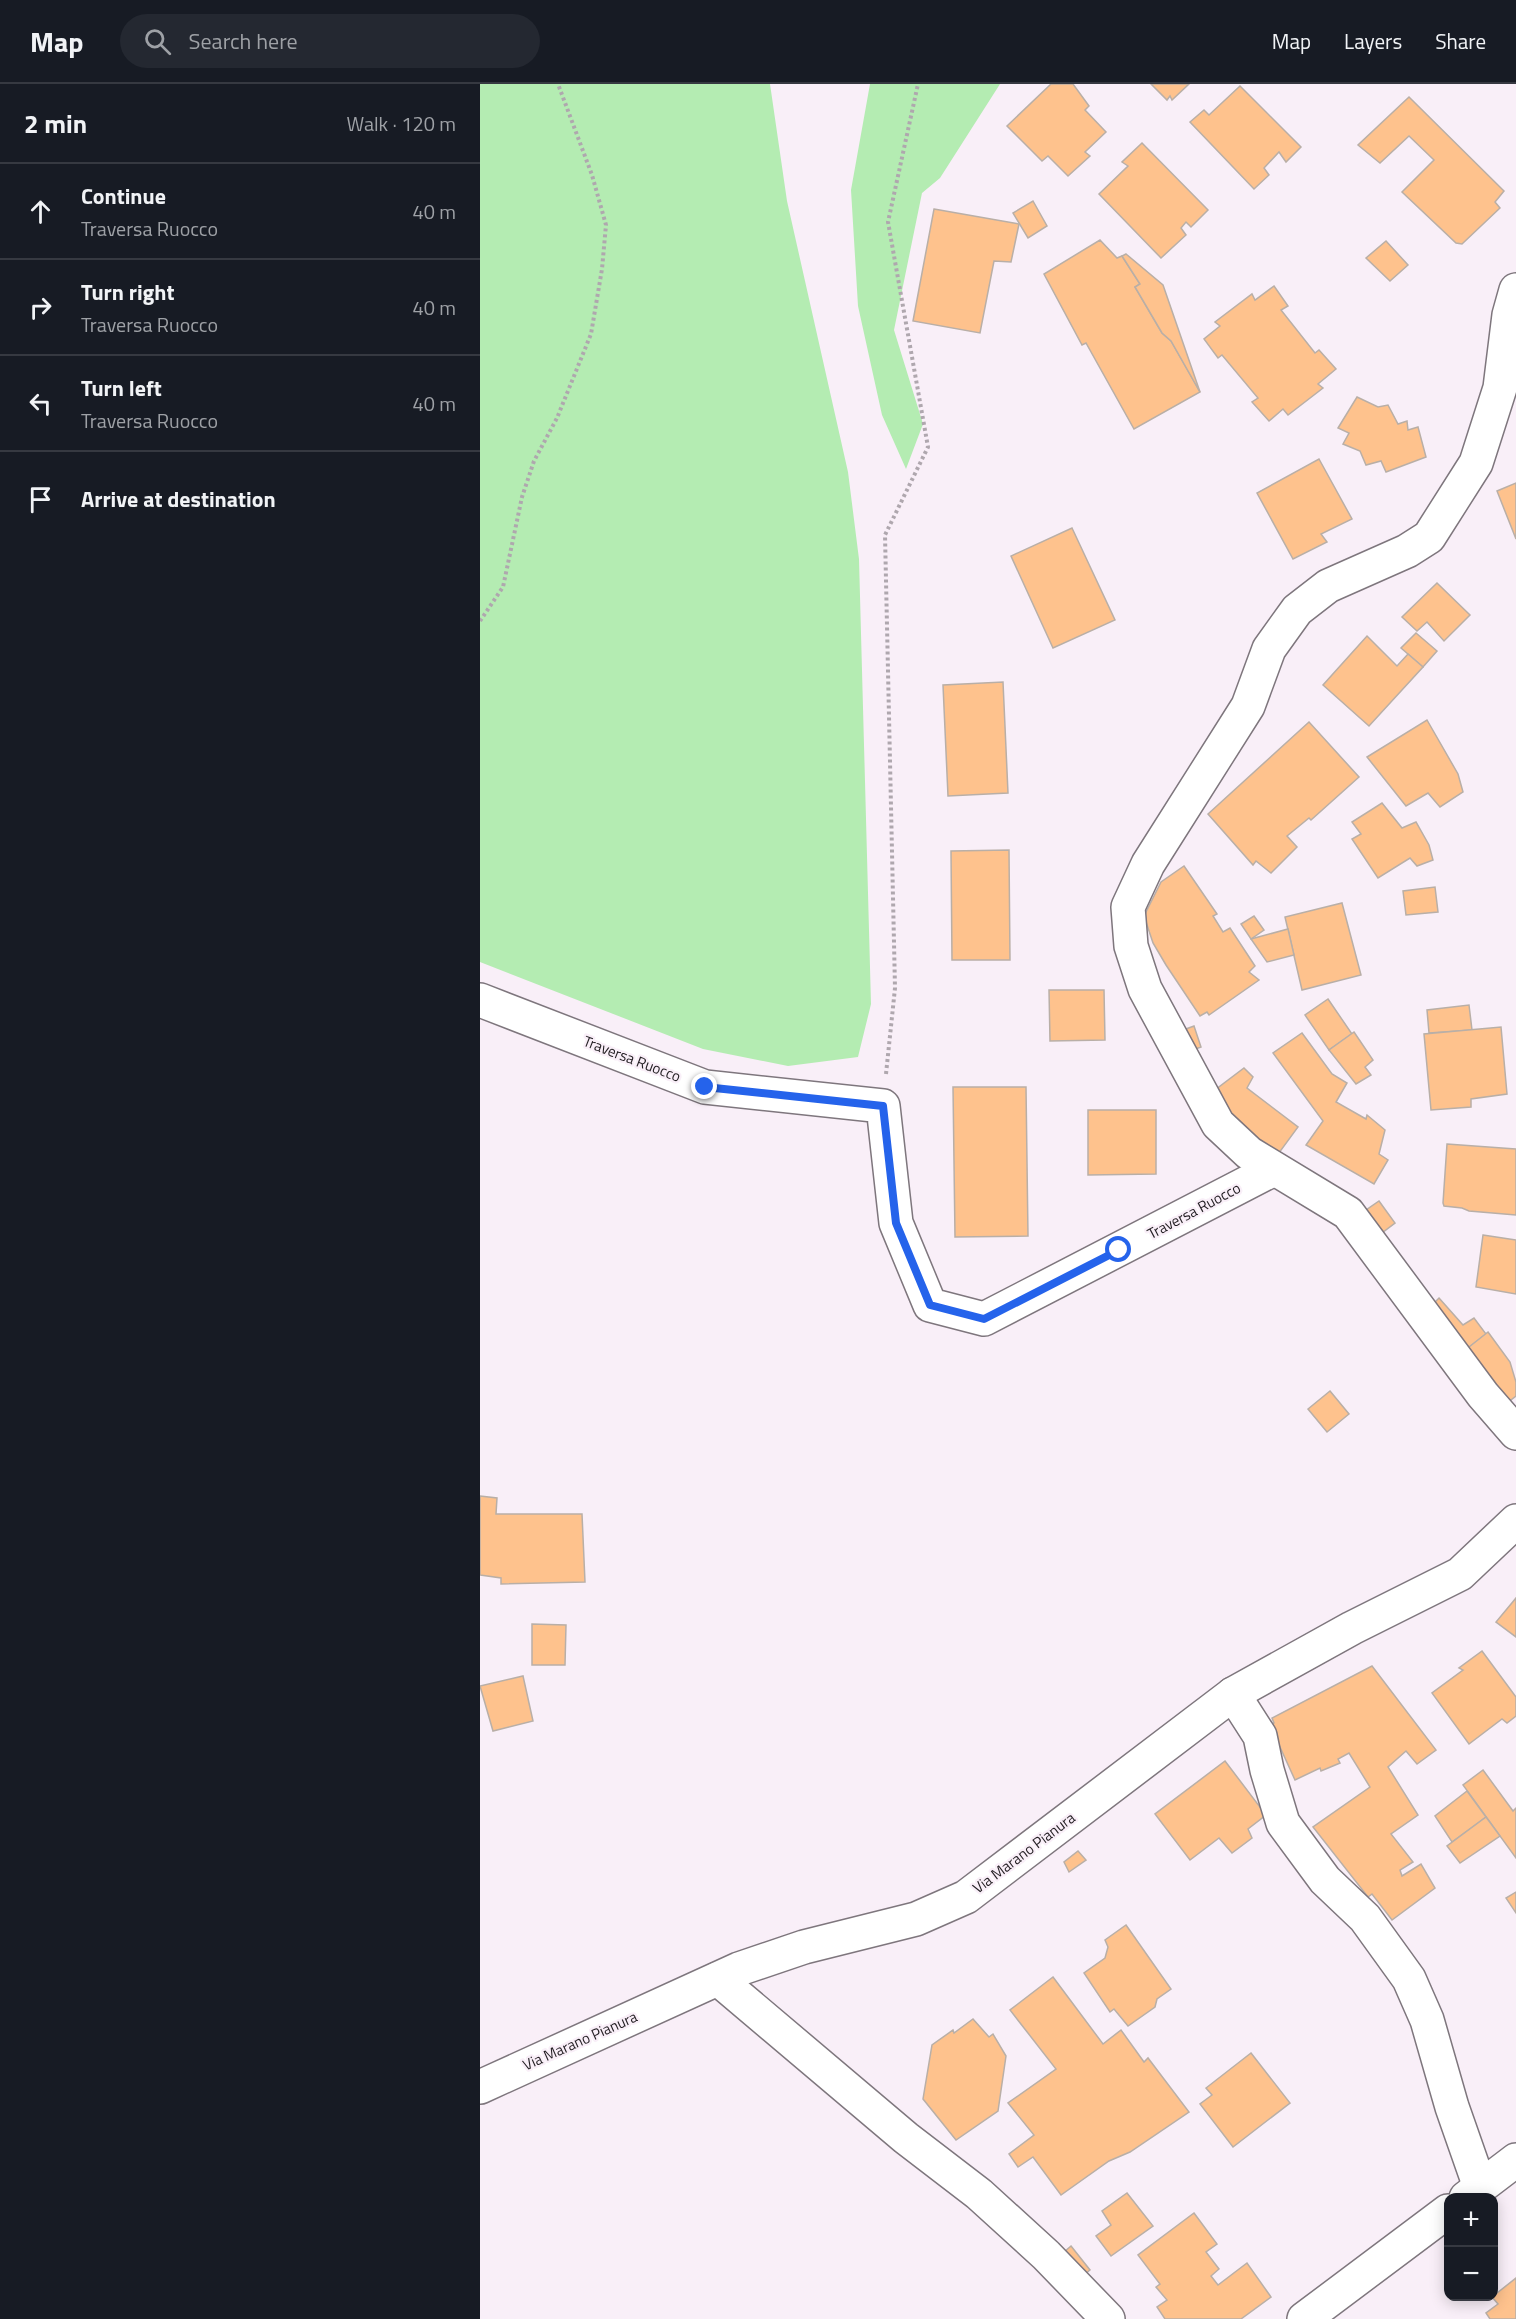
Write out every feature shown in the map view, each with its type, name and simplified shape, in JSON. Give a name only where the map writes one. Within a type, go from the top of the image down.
[{"type":"street","points":[[1516,290],[1509,315],[1500,387],[1476,463],[1429,537],[1407,552],[1328,586],[1297,610],[1269,649],[1248,706],[1148,864],[1128,908],[1131,946],[1145,989],[1218,1124],[1249,1153],[1348,1213],[1483,1395],[1516,1433]]},
{"type":"street","name":"Traversa Ruocco","points":[[480,1000],[705,1087],[883,1106],[896,1223],[930,1305],[984,1319],[1274,1169]]},
{"type":"street","name":"Via Marano Pianura","points":[[480,2087],[718,1979],[804,1947],[916,1919],[966,1897],[1233,1694],[1352,1628],[1460,1574],[1516,1521]]},
{"type":"street","points":[[1233,1694],[1260,1736],[1267,1770],[1283,1823],[1325,1880],[1365,1918],[1409,1979],[1427,2020],[1473,2192],[1516,2160]]},
{"type":"street","points":[[718,1979],[906,2138],[979,2194],[1046,2255],[1108,2319]]},
{"type":"street","points":[[1304,2319],[1444,2215]]},
{"type":"path","points":[[480,621],[504,587],[522,497],[534,462],[558,418],[591,334],[602,269],[606,225],[592,175],[558,84]]},
{"type":"path","points":[[883,1106],[895,988],[885,535],[928,447],[888,222],[918,84]]},
{"type":"green space","points":[[480,84],[770,84],[787,201],[848,472],[859,559],[871,1004],[858,1057],[788,1066],[703,1049],[480,962]]},
{"type":"green space","points":[[870,84],[1000,84],[940,178],[922,193],[894,330],[923,424],[906,469],[882,415],[858,306],[851,190]]},
{"type":"building","points":[[1051,84],[1073,84],[1089,106],[1085,110],[1106,132],[1085,152],[1090,156],[1068,176],[1048,156],[1042,161],[1007,126]]},
{"type":"building","points":[[1151,84],[1189,84],[1172,100],[1170,96],[1167,100]]},
{"type":"building","points":[[1240,86],[1301,147],[1286,162],[1279,152],[1264,168],[1269,175],[1254,189],[1190,122],[1204,110],[1209,115]]},
{"type":"building","points":[[1409,97],[1504,191],[1495,202],[1500,208],[1462,244],[1456,243],[1402,192],[1434,160],[1409,136],[1380,163],[1358,145]]},
{"type":"building","points":[[1142,143],[1208,210],[1191,227],[1186,222],[1181,228],[1186,235],[1161,258],[1099,194],[1128,166],[1122,162]]},
{"type":"building","points":[[1033,201],[1047,226],[1028,238],[1013,213]]},
{"type":"building","points":[[934,209],[1019,224],[1011,262],[994,261],[980,333],[913,321]]},
{"type":"building","points":[[1100,240],[1117,258],[1122,256],[1140,284],[1135,287],[1162,333],[1171,341],[1200,392],[1134,429],[1086,343],[1082,345],[1044,274]]},
{"type":"building","points":[[1386,241],[1408,265],[1390,281],[1366,258]]},
{"type":"building","points":[[1126,254],[1163,285],[1200,392],[1171,341],[1162,333],[1135,287],[1140,284],[1122,256]]},
{"type":"building","points":[[1274,286],[1288,306],[1281,310],[1315,353],[1319,350],[1336,369],[1318,384],[1323,388],[1288,415],[1283,409],[1269,421],[1252,402],[1258,398],[1222,355],[1218,358],[1204,339],[1220,326],[1215,322],[1252,294],[1255,300]]},
{"type":"building","points":[[1357,397],[1378,407],[1388,405],[1398,424],[1407,421],[1408,430],[1418,427],[1426,457],[1386,472],[1381,461],[1366,465],[1360,451],[1343,444],[1349,433],[1338,428]]},
{"type":"building","points":[[1319,459],[1352,519],[1321,534],[1327,542],[1293,559],[1257,493]]},
{"type":"building","points":[[1516,483],[1516,539],[1497,491]]},
{"type":"building","points":[[1072,528],[1115,620],[1053,648],[1011,556]]},
{"type":"building","points":[[1437,583],[1470,615],[1444,641],[1427,622],[1417,631],[1402,617]]},
{"type":"building","points":[[1416,633],[1437,651],[1423,667],[1401,648]]},
{"type":"building","points":[[1367,636],[1397,666],[1408,654],[1423,667],[1369,726],[1323,685]]},
{"type":"building","points":[[1003,682],[1008,793],[948,796],[943,685]]},
{"type":"building","points":[[1427,720],[1458,774],[1463,792],[1440,807],[1428,793],[1406,806],[1367,757]]},
{"type":"building","points":[[1309,722],[1359,777],[1311,820],[1309,818],[1287,836],[1297,847],[1271,873],[1256,861],[1253,865],[1208,814]]},
{"type":"building","points":[[1382,803],[1402,828],[1416,822],[1429,845],[1433,860],[1417,866],[1410,858],[1378,878],[1352,839],[1361,834],[1352,822]]},
{"type":"building","points":[[1009,850],[1010,960],[952,960],[951,851]]},
{"type":"building","points":[[1184,866],[1217,914],[1213,916],[1223,932],[1230,928],[1255,966],[1249,972],[1259,980],[1209,1015],[1207,1012],[1200,1016],[1166,965],[1153,943],[1144,916],[1161,882]]},
{"type":"building","points":[[1435,887],[1438,912],[1406,915],[1403,891]]},
{"type":"building","points":[[1342,903],[1361,975],[1302,990],[1285,917]]},
{"type":"building","points":[[1254,916],[1264,930],[1251,939],[1241,924]]},
{"type":"building","points":[[1288,929],[1294,955],[1267,962],[1251,939]]},
{"type":"building","points":[[1049,990],[1104,990],[1105,1040],[1050,1041]]},
{"type":"building","points":[[1328,999],[1352,1034],[1329,1050],[1305,1015]]},
{"type":"building","points":[[1469,1005],[1472,1030],[1429,1033],[1427,1010]]},
{"type":"building","points":[[1194,1026],[1201,1047],[1184,1053],[1175,1033]]},
{"type":"building","points":[[1501,1027],[1507,1094],[1471,1099],[1471,1107],[1431,1110],[1424,1034]]},
{"type":"building","points":[[1354,1032],[1373,1060],[1365,1067],[1371,1075],[1356,1084],[1329,1050]]},
{"type":"building","points":[[1302,1033],[1332,1074],[1347,1083],[1336,1102],[1366,1119],[1367,1115],[1385,1130],[1379,1154],[1388,1160],[1374,1184],[1306,1145],[1323,1121],[1273,1053]]},
{"type":"building","points":[[1244,1068],[1253,1077],[1247,1088],[1298,1127],[1276,1157],[1222,1111],[1211,1093]]},
{"type":"building","points":[[953,1087],[1026,1087],[1028,1236],[955,1237]]},
{"type":"building","points":[[1088,1110],[1156,1110],[1156,1174],[1088,1175]]},
{"type":"building","points":[[1447,1144],[1516,1149],[1516,1215],[1469,1211],[1444,1206]]},
{"type":"building","points":[[1379,1201],[1395,1223],[1374,1239],[1356,1217]]},
{"type":"building","points":[[1483,1235],[1516,1240],[1516,1294],[1476,1287]]},
{"type":"building","points":[[1439,1298],[1463,1325],[1474,1318],[1486,1334],[1464,1351],[1430,1307]]},
{"type":"building","points":[[1488,1332],[1510,1362],[1516,1382],[1516,1396],[1507,1403],[1464,1351]]},
{"type":"building","points":[[1330,1391],[1349,1414],[1327,1432],[1308,1409]]},
{"type":"building","points":[[480,1496],[497,1498],[496,1514],[582,1514],[585,1582],[501,1584],[501,1578],[480,1575]]},
{"type":"building","points":[[1516,1598],[1516,1637],[1496,1622]]},
{"type":"building","points":[[532,1624],[566,1625],[565,1665],[532,1665]]},
{"type":"building","points":[[1482,1651],[1516,1697],[1516,1716],[1507,1723],[1502,1719],[1469,1744],[1432,1693],[1463,1670],[1459,1668]]},
{"type":"building","points":[[1372,1666],[1436,1750],[1417,1764],[1406,1751],[1388,1767],[1418,1815],[1391,1834],[1413,1862],[1400,1870],[1402,1876],[1421,1864],[1435,1888],[1392,1920],[1372,1894],[1368,1897],[1313,1827],[1370,1787],[1349,1753],[1338,1759],[1340,1763],[1321,1771],[1320,1768],[1295,1780],[1270,1725],[1274,1723],[1272,1718]]},
{"type":"building","points":[[523,1676],[533,1721],[493,1731],[480,1686]]},
{"type":"building","points":[[1225,1761],[1266,1815],[1248,1829],[1252,1838],[1232,1853],[1219,1838],[1190,1860],[1155,1814]]},
{"type":"building","points":[[1483,1770],[1513,1811],[1516,1808],[1516,1858],[1463,1785]]},
{"type":"building","points":[[1467,1791],[1486,1817],[1452,1842],[1435,1816]]},
{"type":"building","points":[[1486,1817],[1500,1836],[1460,1863],[1447,1846]]},
{"type":"building","points":[[1078,1851],[1086,1860],[1069,1872],[1064,1862]]},
{"type":"building","points":[[1516,1892],[1516,1913],[1506,1898]]},
{"type":"building","points":[[1126,1925],[1171,1989],[1157,1999],[1155,2007],[1128,2026],[1114,2009],[1110,2012],[1084,1973],[1105,1958],[1108,1947],[1105,1940]]},
{"type":"building","points":[[1053,1977],[1103,2044],[1121,2030],[1144,2062],[1148,2058],[1189,2112],[1130,2152],[1109,2161],[1061,2195],[1033,2157],[1018,2167],[1009,2154],[1034,2135],[1008,2103],[1056,2069],[1010,2010]]},
{"type":"building","points":[[973,2019],[989,2037],[993,2034],[1006,2056],[998,2111],[956,2140],[923,2099],[932,2045]]},
{"type":"building","points":[[1251,2053],[1290,2103],[1233,2147],[1200,2104],[1212,2095],[1206,2088]]},
{"type":"building","points":[[1127,2193],[1153,2226],[1111,2256],[1096,2236],[1111,2225],[1102,2211]]},
{"type":"building","points":[[1194,2213],[1217,2244],[1206,2252],[1219,2269],[1211,2276],[1218,2285],[1247,2263],[1271,2297],[1241,2319],[1165,2319],[1157,2307],[1167,2300],[1156,2287],[1160,2284],[1138,2255]]},
{"type":"building","points":[[1071,2246],[1090,2270],[1078,2280],[1057,2258]]},
{"type":"building","points":[[1516,2278],[1516,2319],[1490,2319],[1486,2313],[1498,2304],[1495,2301],[1498,2301],[1498,2292]]},
{"type":"route","points":[[705,1087],[883,1106],[896,1223],[930,1305],[984,1319],[1119,1250]]}]
